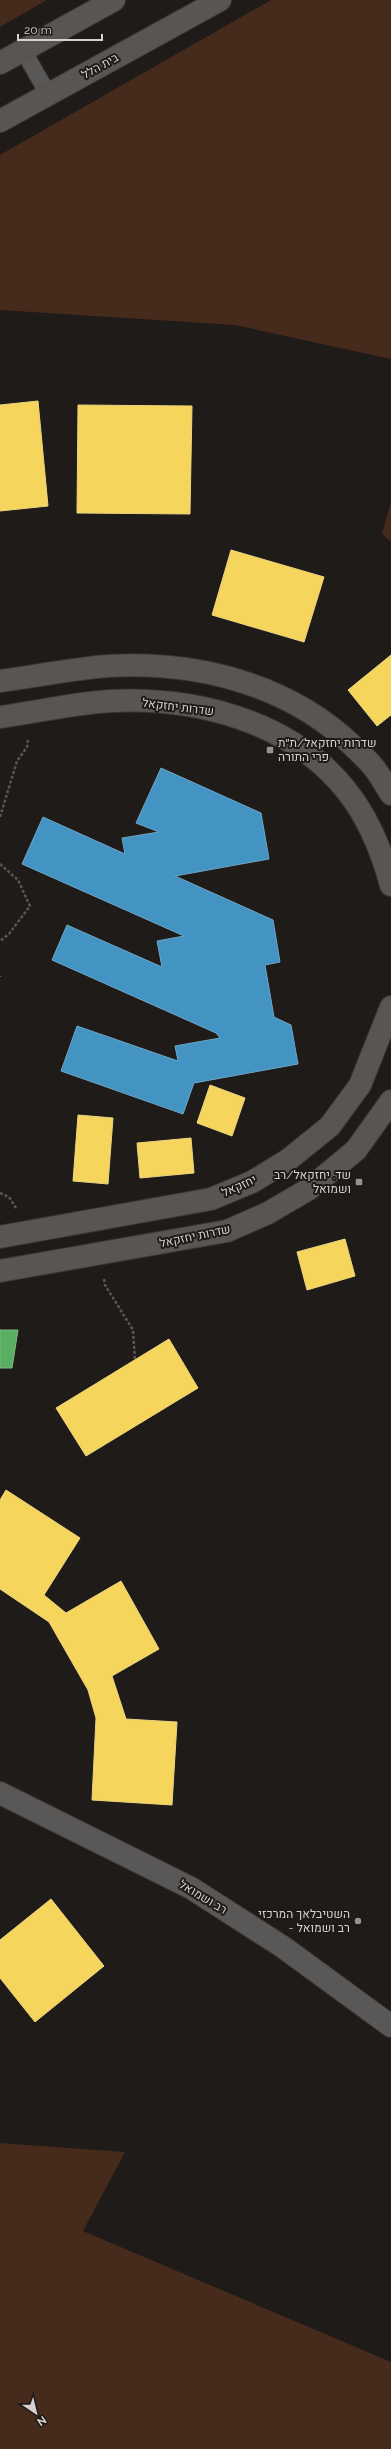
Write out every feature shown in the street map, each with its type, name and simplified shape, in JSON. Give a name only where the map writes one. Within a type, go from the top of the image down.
[{"type":"street","points":[[0,63],[114,0]]},
{"type":"street","name":"בית הלל","points":[[0,121],[220,0]]},
{"type":"street","points":[[0,682],[108,666],[154,667],[212,673],[264,689],[306,708],[341,735],[374,768],[391,794]]},
{"type":"street","name":"שדרות יחזקאל","points":[[0,717],[110,702],[152,702],[206,708],[251,722],[288,739],[318,762],[346,789],[369,825],[385,864],[391,885]]},
{"type":"street","name":"יחזקאל","points":[[0,1237],[211,1199],[252,1182],[288,1160],[330,1126],[360,1085],[391,1007]]},
{"type":"street","name":"שדרות יחזקאל","points":[[0,1271],[99,1255],[227,1231],[268,1213],[309,1189],[356,1150],[391,1101]]},
{"type":"street","name":"רב ושמואל","points":[[0,1793],[191,1888],[283,1947],[391,2026]]},
{"type":"lane","points":[[24,50],[48,94]]},
{"type":"path","points":[[0,817],[18,761],[27,747],[31,712]]},
{"type":"path","points":[[0,864],[18,880],[30,906],[9,934],[0,941]]},
{"type":"path","points":[[99,1255],[105,1284],[133,1330],[135,1360]]},
{"type":"shaded area","points":[[0,0],[47,0],[0,27]]},
{"type":"shaded area","points":[[271,0],[391,0],[391,359],[235,325],[0,310],[0,155]]},
{"type":"shaded area","points":[[391,502],[391,542],[382,534]]},
{"type":"shaded area","points":[[0,2143],[125,2152],[83,2231],[391,2362],[391,2449],[0,2449]]},
{"type":"building: Homes","points":[[38,401],[48,506],[0,511],[0,405]]},
{"type":"building: Homes","points":[[78,405],[192,406],[190,514],[77,513]]},
{"type":"building: Homes","points":[[231,550],[324,577],[304,642],[212,615]]},
{"type":"building: Homes","points":[[391,655],[391,715],[377,726],[348,690]]},
{"type":"building: Homes","points":[[210,1085],[245,1098],[232,1136],[197,1123]]},
{"type":"building: Homes","points":[[78,1115],[113,1118],[108,1184],[73,1181]]},
{"type":"building: Homes","points":[[191,1138],[194,1173],[140,1178],[137,1143]]},
{"type":"building: Homes","points":[[345,1239],[355,1276],[307,1290],[297,1252]]},
{"type":"building: Homes","points":[[169,1339],[198,1388],[86,1456],[56,1408]]},
{"type":"building: Homes","points":[[6,1490],[80,1538],[44,1595],[66,1613],[121,1581],[159,1649],[112,1676],[126,1719],[177,1722],[172,1805],[92,1800],[96,1718],[88,1690],[49,1622],[0,1589],[0,1500]]},
{"type":"building: Homes","points":[[51,1899],[104,1966],[35,2022],[0,1978],[0,1940]]},
{"type":"building: Schools","points":[[161,768],[261,813],[269,859],[175,876],[273,920],[280,962],[265,965],[274,1017],[291,1025],[298,1064],[194,1083],[183,1114],[61,1071],[77,1026],[178,1061],[175,1046],[220,1038],[216,1033],[52,960],[67,925],[162,967],[157,941],[184,936],[22,864],[43,817],[125,854],[122,838],[159,832],[136,823]]},
{"type":"building: Public","points":[[0,1330],[18,1330],[12,1368],[0,1368]]},
{"type":"place","name":"שדרות יחזקאל/ת״ת פרי התורה","points":[[270,750]]},
{"type":"place","name":"שד. יחזקאל/רב ושמואל","points":[[359,1182]]},
{"type":"place","name":"השטיבלאך המרכזי - רב ושמואל","points":[[358,1921]]}]
